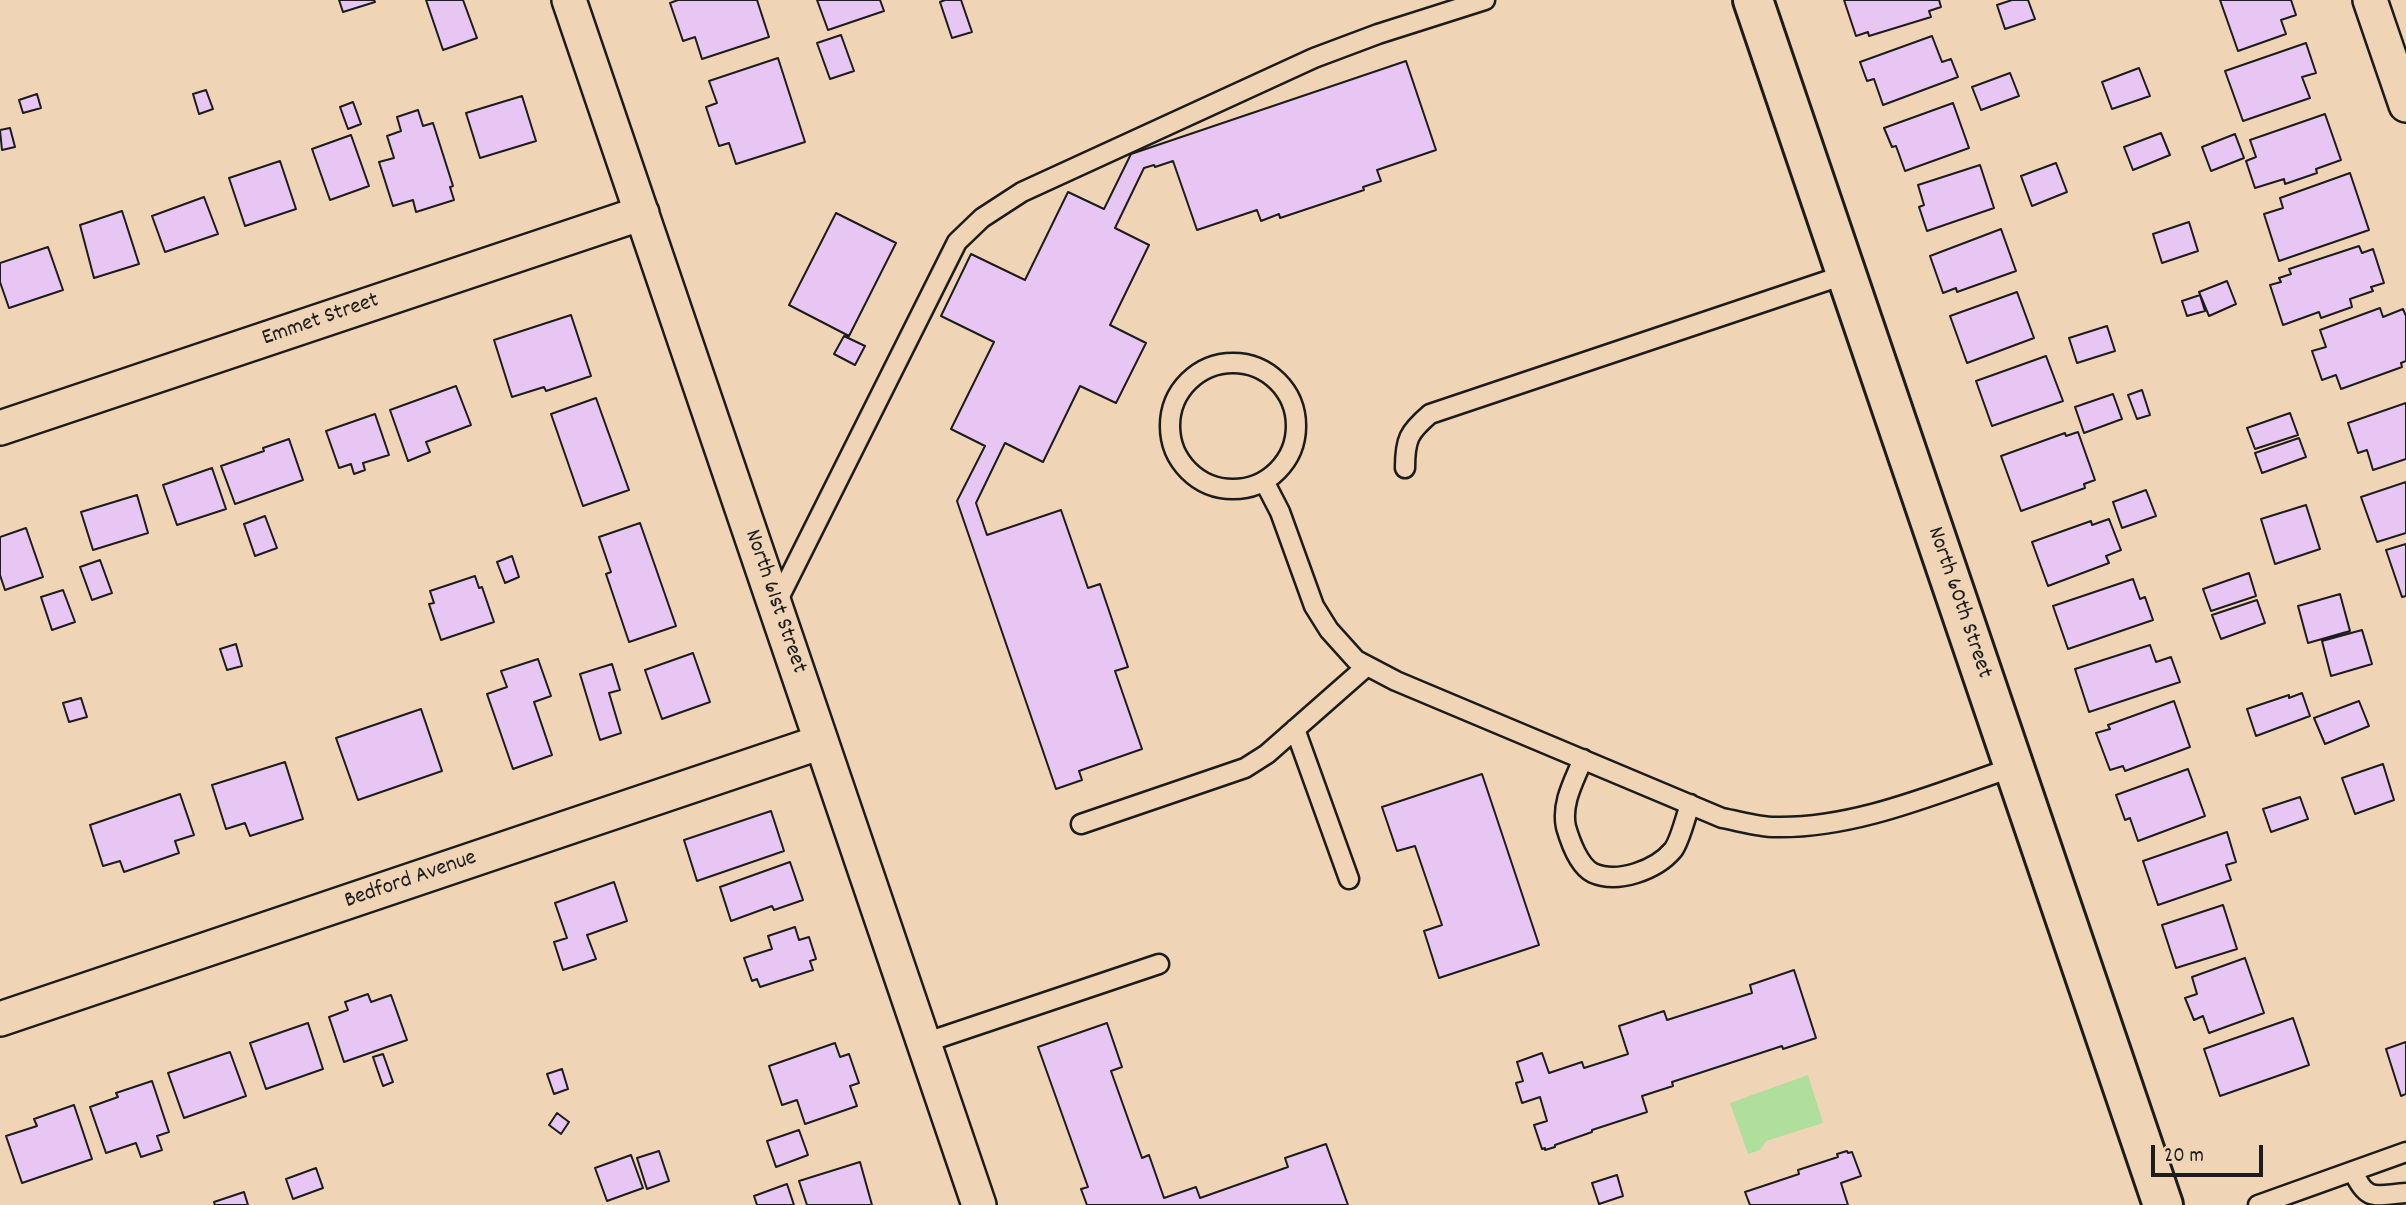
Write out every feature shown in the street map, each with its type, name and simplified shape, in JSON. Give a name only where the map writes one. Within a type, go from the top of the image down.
[{"type":"main road","name":"North 60th Street","points":[[1753,0],[2163,1205]]},
{"type":"street","name":"North 61st Street","points":[[569,0],[979,1205]]},
{"type":"street","points":[[2370,0],[2406,105]]},
{"type":"street","name":"Emmet Street","points":[[0,428],[642,213]]},
{"type":"street","name":"Bedford Avenue","points":[[0,1019],[821,742]]},
{"type":"lane","points":[[775,606],[957,242],[982,218],[1022,192],[1314,58],[1378,34],[1485,0]]},
{"type":"lane","points":[[1405,468],[1405,447],[1412,430],[1430,414],[1846,274]]},
{"type":"lane","points":[[1232,362],[1252,365],[1271,375],[1285,390],[1294,409],[1296,430],[1292,450],[1280,468],[1264,481],[1244,488],[1223,488],[1203,482],[1187,469],[1175,452],[1170,432],[1171,411],[1179,392],[1193,377],[1211,366],[1232,362]]},
{"type":"lane","points":[[1264,481],[1280,512],[1314,606],[1329,630],[1356,660],[1396,681],[1722,818],[1772,827],[1814,826],[1863,816],[2014,767]]},
{"type":"lane","points":[[1081,824],[1245,768],[1268,754],[1367,666]]},
{"type":"lane","points":[[1295,729],[1349,879]]},
{"type":"lane","points":[[1583,760],[1566,801],[1566,826],[1576,853],[1591,872],[1616,877],[1648,869],[1674,849],[1690,804]]},
{"type":"lane","points":[[924,1043],[1159,964]]},
{"type":"lane","points":[[2258,1205],[2406,1152]]},
{"type":"lane","points":[[2353,1171],[2362,1190],[2371,1195],[2406,1193]]},
{"type":"green space","points":[[1808,1075],[1823,1123],[1766,1141],[1760,1150],[1748,1154],[1730,1103]]},
{"type":"building","points":[[339,0],[374,0],[375,2],[343,12]]},
{"type":"building","points":[[426,0],[463,0],[477,38],[443,50]]},
{"type":"building","points":[[678,0],[757,0],[769,37],[702,59],[695,37],[683,41],[670,3]]},
{"type":"building","points":[[817,0],[880,0],[884,11],[828,30]]},
{"type":"building","points":[[961,0],[972,32],[952,38],[940,2]]},
{"type":"building","points":[[1844,0],[1939,0],[1941,7],[1929,11],[1931,17],[1869,36],[1868,32],[1856,36]]},
{"type":"building","points":[[2012,0],[2028,0],[2035,19],[2005,29],[1997,5]]},
{"type":"building","points":[[2220,0],[2291,0],[2296,15],[2281,20],[2286,34],[2238,51]]},
{"type":"building","points":[[841,35],[854,71],[830,79],[817,43]]},
{"type":"building","points":[[1932,36],[1942,62],[1951,59],[1958,77],[1883,105],[1874,79],[1867,81],[1860,62]]},
{"type":"building","points":[[2306,43],[2316,73],[2302,77],[2310,98],[2243,121],[2225,71]]},
{"type":"building","points":[[778,58],[805,142],[736,164],[729,143],[719,146],[706,107],[717,103],[709,81]]},
{"type":"building","points":[[1406,61],[1436,150],[1377,170],[1381,181],[1363,187],[1364,190],[1280,218],[1279,214],[1261,221],[1257,210],[1197,230],[1173,161],[1144,168],[1115,228],[1149,245],[1110,325],[1146,343],[1116,403],[1080,386],[1043,462],[1005,443],[976,503],[987,535],[1061,510],[1088,588],[1100,584],[1128,667],[1115,671],[1142,749],[1079,771],[1082,780],[1056,789],[957,501],[985,446],[951,429],[994,342],[941,316],[971,254],[1025,280],[1068,192],[1104,209],[1131,154]]},
{"type":"building","points":[[2139,68],[2150,96],[2112,109],[2102,82]]},
{"type":"building","points":[[2010,73],[2019,96],[1981,110],[1972,87]]},
{"type":"building","points":[[206,90],[213,109],[199,114],[193,94]]},
{"type":"building","points":[[37,94],[41,108],[23,113],[19,100]]},
{"type":"building","points":[[522,96],[536,141],[480,158],[466,113]]},
{"type":"building","points":[[353,102],[361,124],[348,129],[340,107]]},
{"type":"building","points":[[1953,103],[1969,148],[1905,171],[1896,146],[1892,147],[1884,128]]},
{"type":"building","points":[[418,110],[423,126],[433,123],[453,186],[450,187],[454,200],[416,212],[413,200],[393,206],[379,162],[394,158],[387,136],[401,131],[397,117]]},
{"type":"building","points":[[2325,114],[2341,160],[2316,169],[2317,173],[2285,184],[2284,179],[2255,188],[2246,161],[2256,157],[2250,140]]},
{"type":"building","points":[[10,128],[15,147],[2,150],[0,130]]},
{"type":"building","points":[[2161,133],[2170,155],[2133,170],[2124,147]]},
{"type":"building","points":[[2235,134],[2244,158],[2211,171],[2202,147]]},
{"type":"building","points":[[351,135],[369,186],[330,200],[312,149]]},
{"type":"building","points":[[280,161],[296,209],[245,226],[229,178]]},
{"type":"building","points":[[2056,163],[2067,192],[2032,206],[2021,176]]},
{"type":"building","points":[[1980,165],[1994,208],[1927,231],[1919,207],[1924,205],[1918,185]]},
{"type":"building","points":[[2350,173],[2369,230],[2279,261],[2264,214],[2283,208],[2280,198]]},
{"type":"building","points":[[204,197],[218,234],[165,252],[152,216]]},
{"type":"building","points":[[122,211],[139,264],[94,278],[80,225]]},
{"type":"building","points":[[836,213],[896,243],[849,336],[789,305]]},
{"type":"building","points":[[2189,222],[2198,251],[2162,263],[2153,234]]},
{"type":"building","points":[[2001,229],[2016,271],[1957,292],[1956,288],[1943,293],[1930,256]]},
{"type":"building","points":[[2359,246],[2362,253],[2373,249],[2384,283],[2371,287],[2373,291],[2350,299],[2352,307],[2321,318],[2319,312],[2283,325],[2270,285],[2281,282],[2279,278],[2291,274],[2289,269]]},
{"type":"building","points":[[48,247],[63,290],[9,308],[0,282],[0,263]]},
{"type":"building","points":[[2227,281],[2236,304],[2209,316],[2199,292]]},
{"type":"building","points":[[2017,292],[2034,338],[1967,363],[1950,316]]},
{"type":"building","points":[[2200,295],[2205,311],[2187,316],[2182,301]]},
{"type":"building","points":[[2380,308],[2383,317],[2403,309],[2406,316],[2406,361],[2401,363],[2402,367],[2341,389],[2336,375],[2322,380],[2312,351],[2326,347],[2320,330]]},
{"type":"building","points":[[571,315],[591,376],[546,391],[544,387],[512,397],[494,340]]},
{"type":"building","points":[[2107,326],[2115,351],[2077,363],[2069,338]]},
{"type":"building","points":[[844,336],[865,346],[855,365],[834,354]]},
{"type":"building","points":[[2046,356],[2063,401],[1992,426],[1976,381]]},
{"type":"building","points":[[456,386],[471,425],[426,442],[430,452],[408,461],[390,410]]},
{"type":"building","points":[[2142,390],[2150,415],[2137,419],[2128,395]]},
{"type":"building","points":[[2113,394],[2122,419],[2084,433],[2075,407]]},
{"type":"building","points":[[596,398],[629,490],[583,506],[551,414]]},
{"type":"building","points":[[2406,403],[2406,459],[2373,470],[2367,450],[2358,453],[2348,423]]},
{"type":"building","points":[[2290,413],[2298,435],[2255,449],[2247,428]]},
{"type":"building","points":[[375,414],[389,455],[363,463],[365,470],[354,474],[351,464],[339,468],[326,431]]},
{"type":"building","points":[[2078,432],[2095,480],[2084,484],[2085,488],[2021,511],[2001,456],[2065,433],[2066,436]]},
{"type":"building","points":[[2299,438],[2306,457],[2262,473],[2255,453]]},
{"type":"building","points":[[289,439],[303,480],[235,504],[221,466]]},
{"type":"building","points":[[212,468],[226,509],[177,525],[163,485]]},
{"type":"building","points":[[2406,482],[2406,533],[2377,542],[2361,497]]},
{"type":"building","points":[[2146,490],[2156,516],[2122,528],[2113,502]]},
{"type":"building","points":[[137,495],[148,533],[93,550],[81,512]]},
{"type":"building","points":[[2306,505],[2320,549],[2275,564],[2261,519]]},
{"type":"building","points":[[265,516],[277,548],[255,556],[244,524]]},
{"type":"building","points":[[2109,519],[2121,550],[2106,556],[2109,563],[2048,586],[2032,542],[2091,521],[2092,525]]},
{"type":"building","points":[[640,523],[676,626],[629,642],[606,574],[611,572],[599,537]]},
{"type":"building","points":[[26,528],[43,577],[5,590],[0,575],[0,537]]},
{"type":"building","points":[[2406,544],[2406,596],[2402,597],[2386,550]]},
{"type":"building","points":[[512,556],[519,577],[505,583],[497,562]]},
{"type":"building","points":[[100,560],[112,593],[92,600],[80,567]]},
{"type":"building","points":[[2249,573],[2256,596],[2211,611],[2203,589]]},
{"type":"building","points":[[475,576],[479,588],[482,587],[494,622],[441,640],[429,604],[434,603],[430,591]]},
{"type":"building","points":[[2133,579],[2140,599],[2145,597],[2153,620],[2068,649],[2053,606]]},
{"type":"building","points":[[63,590],[75,622],[52,630],[41,597]]},
{"type":"building","points":[[2340,594],[2350,631],[2308,643],[2298,606]]},
{"type":"building","points":[[2257,600],[2265,623],[2221,639],[2212,615]]},
{"type":"building","points":[[2362,630],[2372,664],[2331,676],[2322,641]]},
{"type":"building","points":[[236,644],[242,666],[227,670],[220,649]]},
{"type":"building","points":[[2150,645],[2156,662],[2171,657],[2180,682],[2089,712],[2075,669]]},
{"type":"building","points":[[693,653],[710,702],[662,719],[645,670]]},
{"type":"building","points":[[538,659],[551,696],[534,702],[552,755],[513,769],[487,694],[507,687],[501,671]]},
{"type":"building","points":[[612,664],[620,690],[609,693],[621,733],[600,740],[580,674]]},
{"type":"building","points":[[2302,693],[2310,716],[2256,736],[2247,709]]},
{"type":"building","points":[[81,698],[87,717],[69,722],[63,703]]},
{"type":"building","points":[[2174,701],[2190,747],[2125,771],[2123,766],[2110,770],[2096,733],[2110,729],[2108,725]]},
{"type":"building","points":[[2359,701],[2369,726],[2325,744],[2314,718]]},
{"type":"building","points":[[421,709],[442,771],[358,800],[336,738]]},
{"type":"building","points":[[285,762],[303,819],[250,836],[245,823],[226,829],[212,785]]},
{"type":"building","points":[[2383,764],[2394,800],[2355,814],[2342,778]]},
{"type":"building","points":[[2188,769],[2205,816],[2138,841],[2130,818],[2125,820],[2116,795]]},
{"type":"building","points":[[1482,774],[1539,945],[1439,978],[1424,931],[1442,925],[1415,846],[1397,851],[1382,807]]},
{"type":"building","points":[[180,794],[194,835],[175,841],[179,853],[124,872],[120,861],[103,866],[90,825]]},
{"type":"building","points":[[2300,797],[2308,819],[2271,832],[2263,809]]},
{"type":"building","points":[[771,811],[784,851],[697,881],[684,840]]},
{"type":"building","points":[[2227,832],[2236,862],[2226,865],[2231,880],[2158,905],[2143,861]]},
{"type":"building","points":[[790,862],[803,900],[774,910],[772,906],[731,921],[720,887]]},
{"type":"building","points":[[614,882],[627,921],[587,935],[596,959],[563,970],[554,942],[567,938],[555,903]]},
{"type":"building","points":[[2223,905],[2237,949],[2176,968],[2162,925]]},
{"type":"building","points":[[795,927],[799,940],[809,937],[816,959],[810,961],[813,970],[760,987],[757,979],[752,981],[744,958],[772,949],[768,936]]},
{"type":"building","points":[[2245,958],[2264,1013],[2209,1033],[2203,1016],[2194,1020],[2185,998],[2197,994],[2192,977]]},
{"type":"building","points":[[1794,970],[1816,1038],[1783,1049],[1782,1046],[1672,1082],[1673,1086],[1642,1096],[1647,1112],[1592,1130],[1555,1147],[1542,1149],[1534,1125],[1547,1121],[1540,1097],[1522,1103],[1516,1083],[1523,1081],[1517,1062],[1542,1053],[1549,1073],[1582,1062],[1584,1068],[1628,1054],[1619,1026],[1664,1011],[1667,1020],[1752,993],[1750,985]]},
{"type":"building","points":[[368,994],[371,1002],[391,995],[407,1040],[344,1062],[329,1017],[348,1010],[345,1002]]},
{"type":"building","points":[[2293,1018],[2309,1065],[2220,1096],[2204,1049]]},
{"type":"building","points":[[308,1023],[323,1069],[266,1089],[250,1043]]},
{"type":"building","points":[[1107,1023],[1122,1067],[1111,1071],[1142,1158],[1149,1155],[1164,1198],[1196,1187],[1200,1198],[1288,1167],[1285,1158],[1326,1144],[1348,1205],[1087,1205],[1081,1189],[1088,1187],[1038,1047]]},
{"type":"building","points":[[2406,1042],[2406,1094],[2401,1096],[2386,1049]]},
{"type":"building","points":[[835,1043],[840,1057],[849,1054],[859,1083],[850,1086],[857,1106],[805,1124],[797,1100],[782,1105],[769,1066]]},
{"type":"building","points":[[230,1052],[246,1096],[184,1118],[168,1073]]},
{"type":"building","points":[[383,1054],[393,1082],[383,1086],[373,1057]]},
{"type":"building","points":[[562,1069],[568,1089],[554,1094],[547,1074]]},
{"type":"building","points":[[152,1081],[169,1132],[157,1136],[162,1150],[141,1157],[136,1143],[106,1153],[90,1107],[118,1097],[116,1093]]},
{"type":"building","points":[[74,1105],[92,1159],[22,1183],[6,1136],[37,1126],[34,1119]]},
{"type":"building","points":[[557,1113],[569,1122],[561,1134],[549,1125]]},
{"type":"building","points":[[799,1130],[808,1155],[776,1167],[767,1141]]},
{"type":"building","points":[[659,1151],[669,1181],[647,1189],[637,1158]]},
{"type":"building","points":[[1852,1152],[1861,1176],[1841,1183],[1848,1205],[1750,1205],[1745,1192],[1799,1174],[1798,1170],[1838,1157],[1837,1154]]},
{"type":"building","points":[[631,1155],[643,1188],[607,1201],[595,1168]]},
{"type":"building","points":[[860,1162],[872,1205],[807,1205],[799,1181]]},
{"type":"building","points":[[316,1168],[323,1188],[293,1199],[286,1179]]},
{"type":"building","points":[[1617,1175],[1623,1196],[1599,1204],[1592,1183]]},
{"type":"building","points":[[787,1184],[794,1205],[757,1205],[754,1196]]},
{"type":"building","points":[[244,1192],[248,1205],[215,1205],[214,1202]]}]
